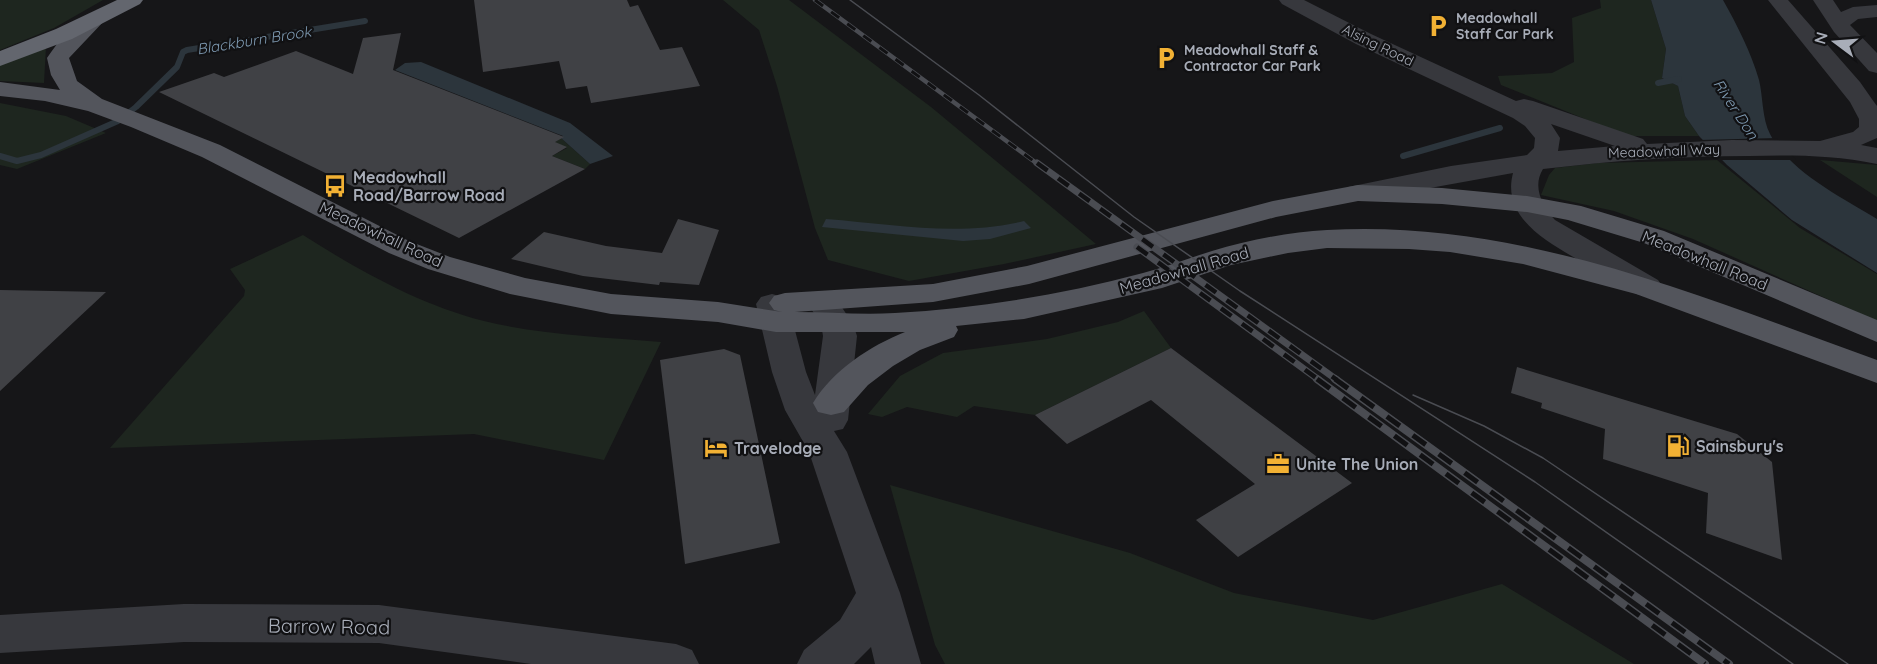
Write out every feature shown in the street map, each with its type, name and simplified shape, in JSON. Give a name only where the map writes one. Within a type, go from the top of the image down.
[{"type":"highway","points":[[0,59],[95,20],[133,0]]},
{"type":"main road","name":"Meadowhall Road","points":[[95,20],[66,46],[58,58],[60,74],[68,87],[102,107]]},
{"type":"main road","name":"Meadowhall Road","points":[[0,89],[45,94],[102,107],[211,151],[399,247],[469,273],[552,294],[611,304],[718,312],[830,312],[1029,275],[1212,224],[1274,209],[1358,194],[1442,196],[1527,204],[1571,212],[1654,237],[1877,333]]},
{"type":"main road","name":"Meadowhall Road","points":[[830,312],[894,323],[989,314],[1151,281],[1236,254],[1327,239],[1409,240],[1524,255],[1647,287],[1877,372]]},
{"type":"main road","points":[[831,402],[852,378],[880,356],[913,340],[989,314]]},
{"type":"street","name":"Alsing Road","points":[[1289,0],[1373,44],[1524,114],[1546,133],[1547,150],[1539,160]]},
{"type":"street","name":"Meadowhall Way","points":[[1778,0],[1795,24],[1853,90],[1872,119],[1871,130],[1862,137],[1825,147]]},
{"type":"street","points":[[1795,24],[1803,11],[1801,5],[1809,1],[1820,0],[1877,66]]},
{"type":"street","points":[[1838,23],[1872,4]]},
{"type":"street","name":"Alsing Road","points":[[1468,87],[1604,135],[1655,149]]},
{"type":"street","name":"Meadowhall Way","points":[[1539,160],[1655,149],[1825,147],[1877,156]]},
{"type":"street","points":[[1527,204],[1525,184],[1528,171],[1539,160]]},
{"type":"street","name":"Meadowhall Road","points":[[1358,194],[1420,179],[1539,160]]},
{"type":"street","name":"Meadowhall Road","points":[[1527,204],[1541,224],[1551,232],[1647,287]]},
{"type":"street","points":[[828,452],[831,402],[840,336],[830,312]]},
{"type":"street","points":[[774,313],[789,372],[803,410],[828,452],[878,593],[898,664]]},
{"type":"street","points":[[842,657],[866,622],[878,593]]},
{"type":"street","name":"Barrow Road","points":[[0,634],[184,623],[379,624],[664,664]]},
{"type":"shaded area","points":[[0,0],[103,0],[54,28],[0,50]]},
{"type":"shaded area","points":[[723,0],[789,0],[931,107],[1096,244],[909,281],[828,260],[815,228],[777,86],[759,30]]},
{"type":"shaded area","points":[[1600,0],[1651,0],[1666,49],[1662,78],[1678,86],[1685,116],[1699,136],[1627,136],[1501,85],[1498,76],[1552,73],[1574,62],[1572,18],[1601,8]]},
{"type":"shaded area","points":[[46,47],[44,83],[0,81],[0,64]]},
{"type":"shaded area","points":[[0,103],[66,116],[106,133],[17,169],[0,165]]},
{"type":"shaded area","points":[[561,138],[590,164],[585,169],[552,156],[567,148],[554,142]]},
{"type":"shaded area","points":[[1717,160],[1800,228],[1877,274],[1877,321],[1693,239],[1614,211],[1541,195],[1549,175],[1555,168],[1598,163]]},
{"type":"shaded area","points":[[1820,160],[1877,165],[1877,197]]},
{"type":"shaded area","points":[[303,235],[390,285],[460,314],[506,326],[572,335],[661,342],[604,460],[474,434],[110,448],[244,296],[245,290],[230,269]]},
{"type":"shaded area","points":[[1144,311],[1171,348],[1035,415],[974,406],[957,417],[907,407],[882,417],[868,414],[900,376],[943,353],[1047,339],[1118,322]]},
{"type":"shaded area","points":[[890,485],[1130,553],[1234,593],[1373,620],[1502,584],[1634,664],[945,664],[935,645]]},
{"type":"water","name":"River Don","points":[[1651,0],[1723,0],[1752,59],[1759,80],[1767,128],[1779,148],[1803,172],[1877,219],[1877,273],[1792,220],[1727,165],[1699,136],[1685,116],[1678,86],[1662,78],[1666,49]]},
{"type":"water","points":[[421,62],[570,123],[613,156],[590,164],[561,138],[563,136],[395,70],[405,63]]},
{"type":"water","points":[[826,219],[950,229],[999,226],[1024,221],[1031,228],[990,239],[963,241],[822,227]]},
{"type":"pier","points":[[1777,138],[1796,160],[1718,160],[1699,140]]},
{"type":"building","points":[[474,0],[627,0],[630,7],[638,5],[660,50],[682,47],[700,86],[591,103],[587,86],[566,89],[559,61],[483,72]]},
{"type":"building","points":[[401,33],[393,70],[564,137],[555,142],[567,147],[552,156],[585,169],[459,238],[159,92],[214,73],[224,77],[296,51],[353,74],[363,38]]},
{"type":"building","points":[[678,219],[719,230],[699,285],[660,282],[659,285],[583,276],[511,259],[544,232],[606,246],[662,253]]},
{"type":"building","points":[[0,290],[106,292],[0,391]]},
{"type":"building","name":"Unite The Union","points":[[1171,348],[1352,483],[1238,557],[1196,520],[1255,484],[1151,400],[1067,444],[1035,415]]},
{"type":"building","points":[[724,349],[740,355],[780,543],[685,564],[660,360]]},
{"type":"building","name":"Sainsbury's","points":[[1517,367],[1737,434],[1772,462],[1782,560],[1706,533],[1708,493],[1603,459],[1605,429],[1541,408],[1542,403],[1511,393]]},
{"type":"waterway","name":"Blackburn Brook","points":[[0,156],[17,161],[41,155],[118,121],[136,107],[177,67],[183,52],[187,50],[365,21]]},
{"type":"waterway","points":[[1658,83],[1679,79]]},
{"type":"waterway","name":"Blackburn Brook","points":[[1403,156],[1500,128]]},
{"type":"tram line","points":[[850,0],[979,95],[1134,217],[1240,291],[1535,482],[1793,664]]},
{"type":"tram line","points":[[1413,395],[1484,426],[1543,458],[1848,664]]},
{"type":"railway","points":[[815,0],[1039,165]]},
{"type":"railway","points":[[1037,163],[1337,380]]},
{"type":"railway","points":[[1137,247],[1319,380]]},
{"type":"railway","points":[[1317,379],[1705,664]]},
{"type":"railway","points":[[1335,379],[1729,664]]},
{"type":"place","name":"Meadowhall Staff Car Park","points":[[1438,26]]},
{"type":"place","name":"Meadowhall Staff & Contractor Car Park","points":[[1166,58]]},
{"type":"place","name":"Meadowhall Road/Barrow Road","points":[[335,186]]},
{"type":"place","name":"Sainsbury's","points":[[1678,446]]},
{"type":"place","name":"Travelodge","points":[[716,448]]},
{"type":"place","name":"Unite The Union","points":[[1278,464]]}]
